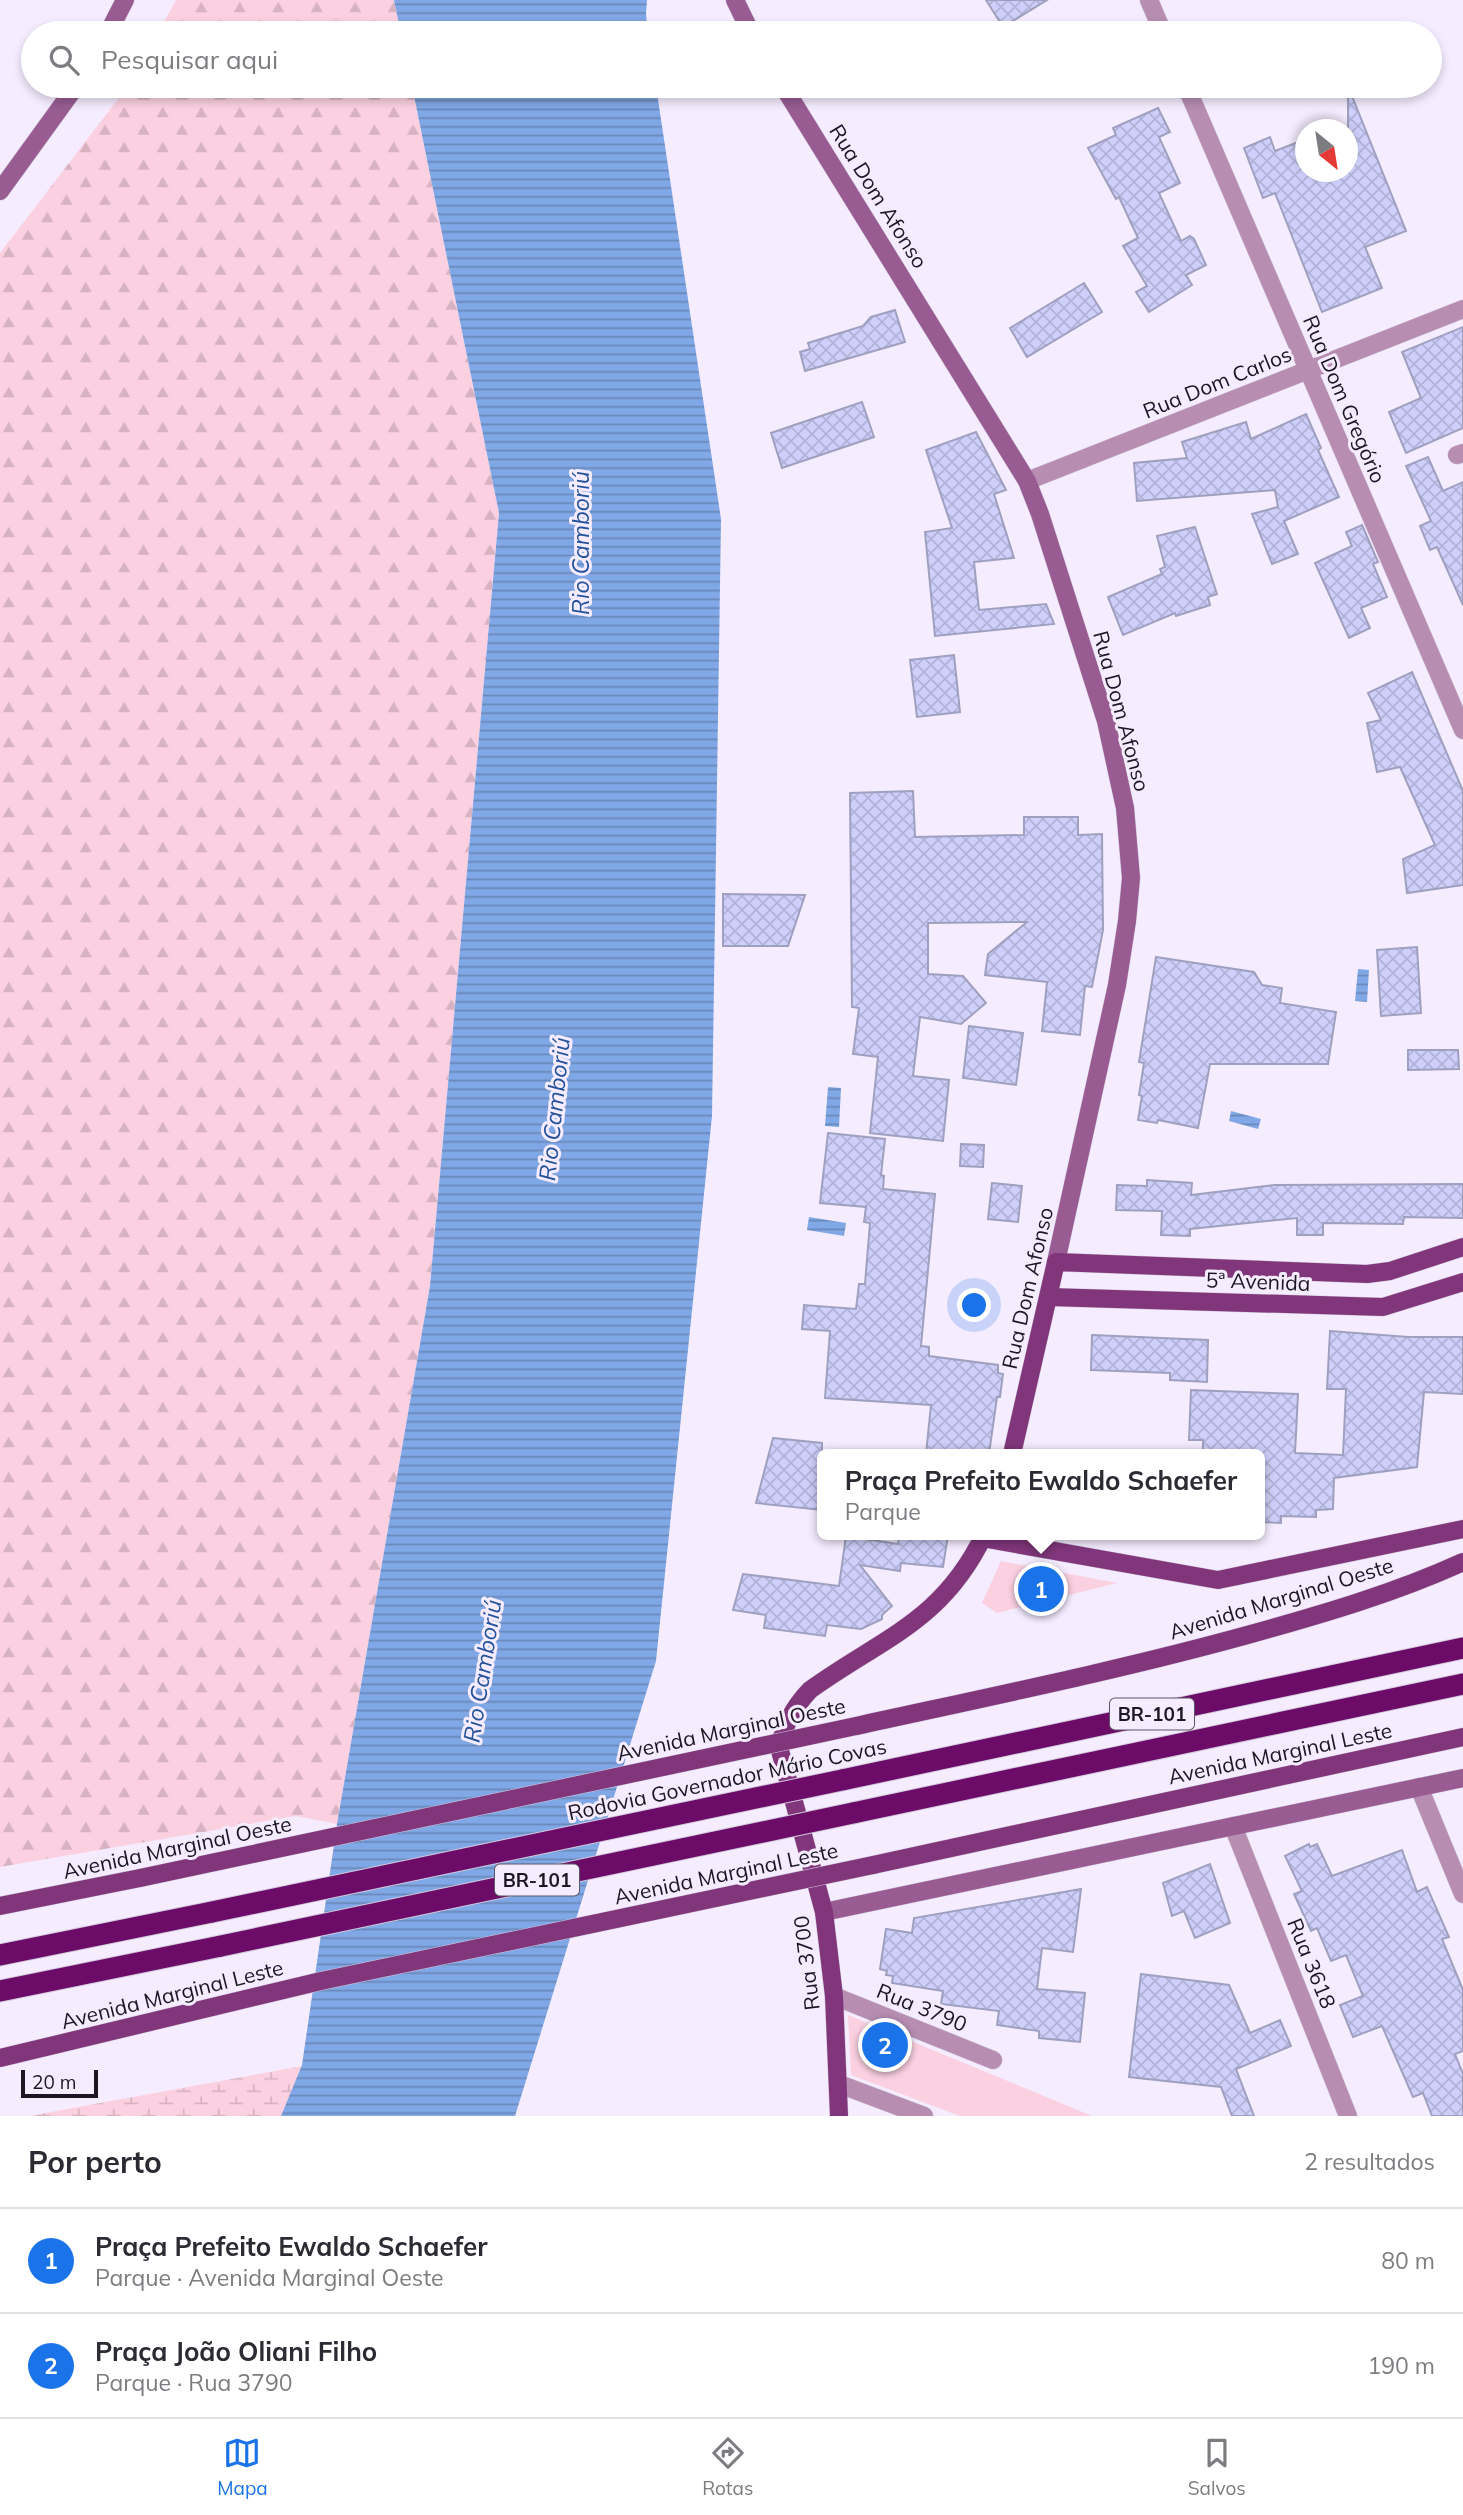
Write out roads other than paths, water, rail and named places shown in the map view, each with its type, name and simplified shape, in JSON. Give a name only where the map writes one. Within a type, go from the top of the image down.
[{"type":"highway","name":"Rodovia Governador Mário Covas","points":[[0,1955],[1463,1648]]},
{"type":"highway","name":"BR-101","points":[[0,1991],[1463,1684]]},
{"type":"main road","points":[[114,21],[125,0]]},
{"type":"main road","points":[[735,0],[745,21]]},
{"type":"main road","points":[[0,191],[67,98]]},
{"type":"main road","name":"Rua Dom Afonso","points":[[790,98],[1027,481],[1106,721],[1125,808],[1131,878],[1128,921],[1117,985],[1013,1449]]},
{"type":"main road","name":"5ª Avenida","points":[[1056,1262],[1367,1274],[1400,1268],[1463,1247]]},
{"type":"main road","name":"5ª Avenida","points":[[1049,1297],[1383,1307],[1463,1282]]},
{"type":"main road","name":"Avenida Marginal Oeste","points":[[1004,1540],[1218,1580],[1463,1529]]},
{"type":"main road","name":"Rua 3700","points":[[839,2116],[834,1996],[824,1912],[779,1747],[785,1724],[796,1705],[810,1690],[920,1619],[946,1594],[964,1570],[981,1540]]},
{"type":"main road","name":"Avenida Marginal Oeste","points":[[0,1906],[856,1726],[1189,1651],[1321,1615],[1436,1575],[1463,1562]]},
{"type":"main road","name":"Avenida Marginal Leste","points":[[0,2058],[321,1981],[1463,1737]]},
{"type":"main road","points":[[824,1912],[1463,1778]]},
{"type":"street","points":[[1149,0],[1158,21]]},
{"type":"street","name":"Rua Dom Gregório","points":[[1191,98],[1463,730]]},
{"type":"street","name":"Rua Dom Carlos","points":[[1027,481],[1463,309]]},
{"type":"street","points":[[1419,1787],[1463,1895]]},
{"type":"street","name":"Rua 3618","points":[[1233,1826],[1348,2116]]},
{"type":"street","name":"Rua 3790","points":[[834,1996],[993,2060]]},
{"type":"street","points":[[839,2084],[924,2116]]},
{"type":"water","points":[[394,0],[647,0],[647,21],[398,21]]},
{"type":"water","name":"Rio Camboriú","points":[[414,98],[658,98],[721,519],[712,1116],[656,1661],[515,2116],[281,2116],[302,2065],[337,1824],[430,1286],[499,513]]},
{"type":"water","points":[[1358,969],[1369,970],[1367,1002],[1355,1001]]},
{"type":"water","points":[[828,1087],[841,1088],[839,1127],[825,1126]]},
{"type":"water","points":[[1231,1111],[1261,1119],[1258,1129],[1229,1121]]},
{"type":"water","points":[[809,1217],[846,1223],[844,1236],[807,1230]]},
{"type":"place","name":"Praça Prefeito Ewaldo Schaefer","points":[[1041,1589]]},
{"type":"place","name":"Praça João Oliani Filho","points":[[885,2045]]}]
